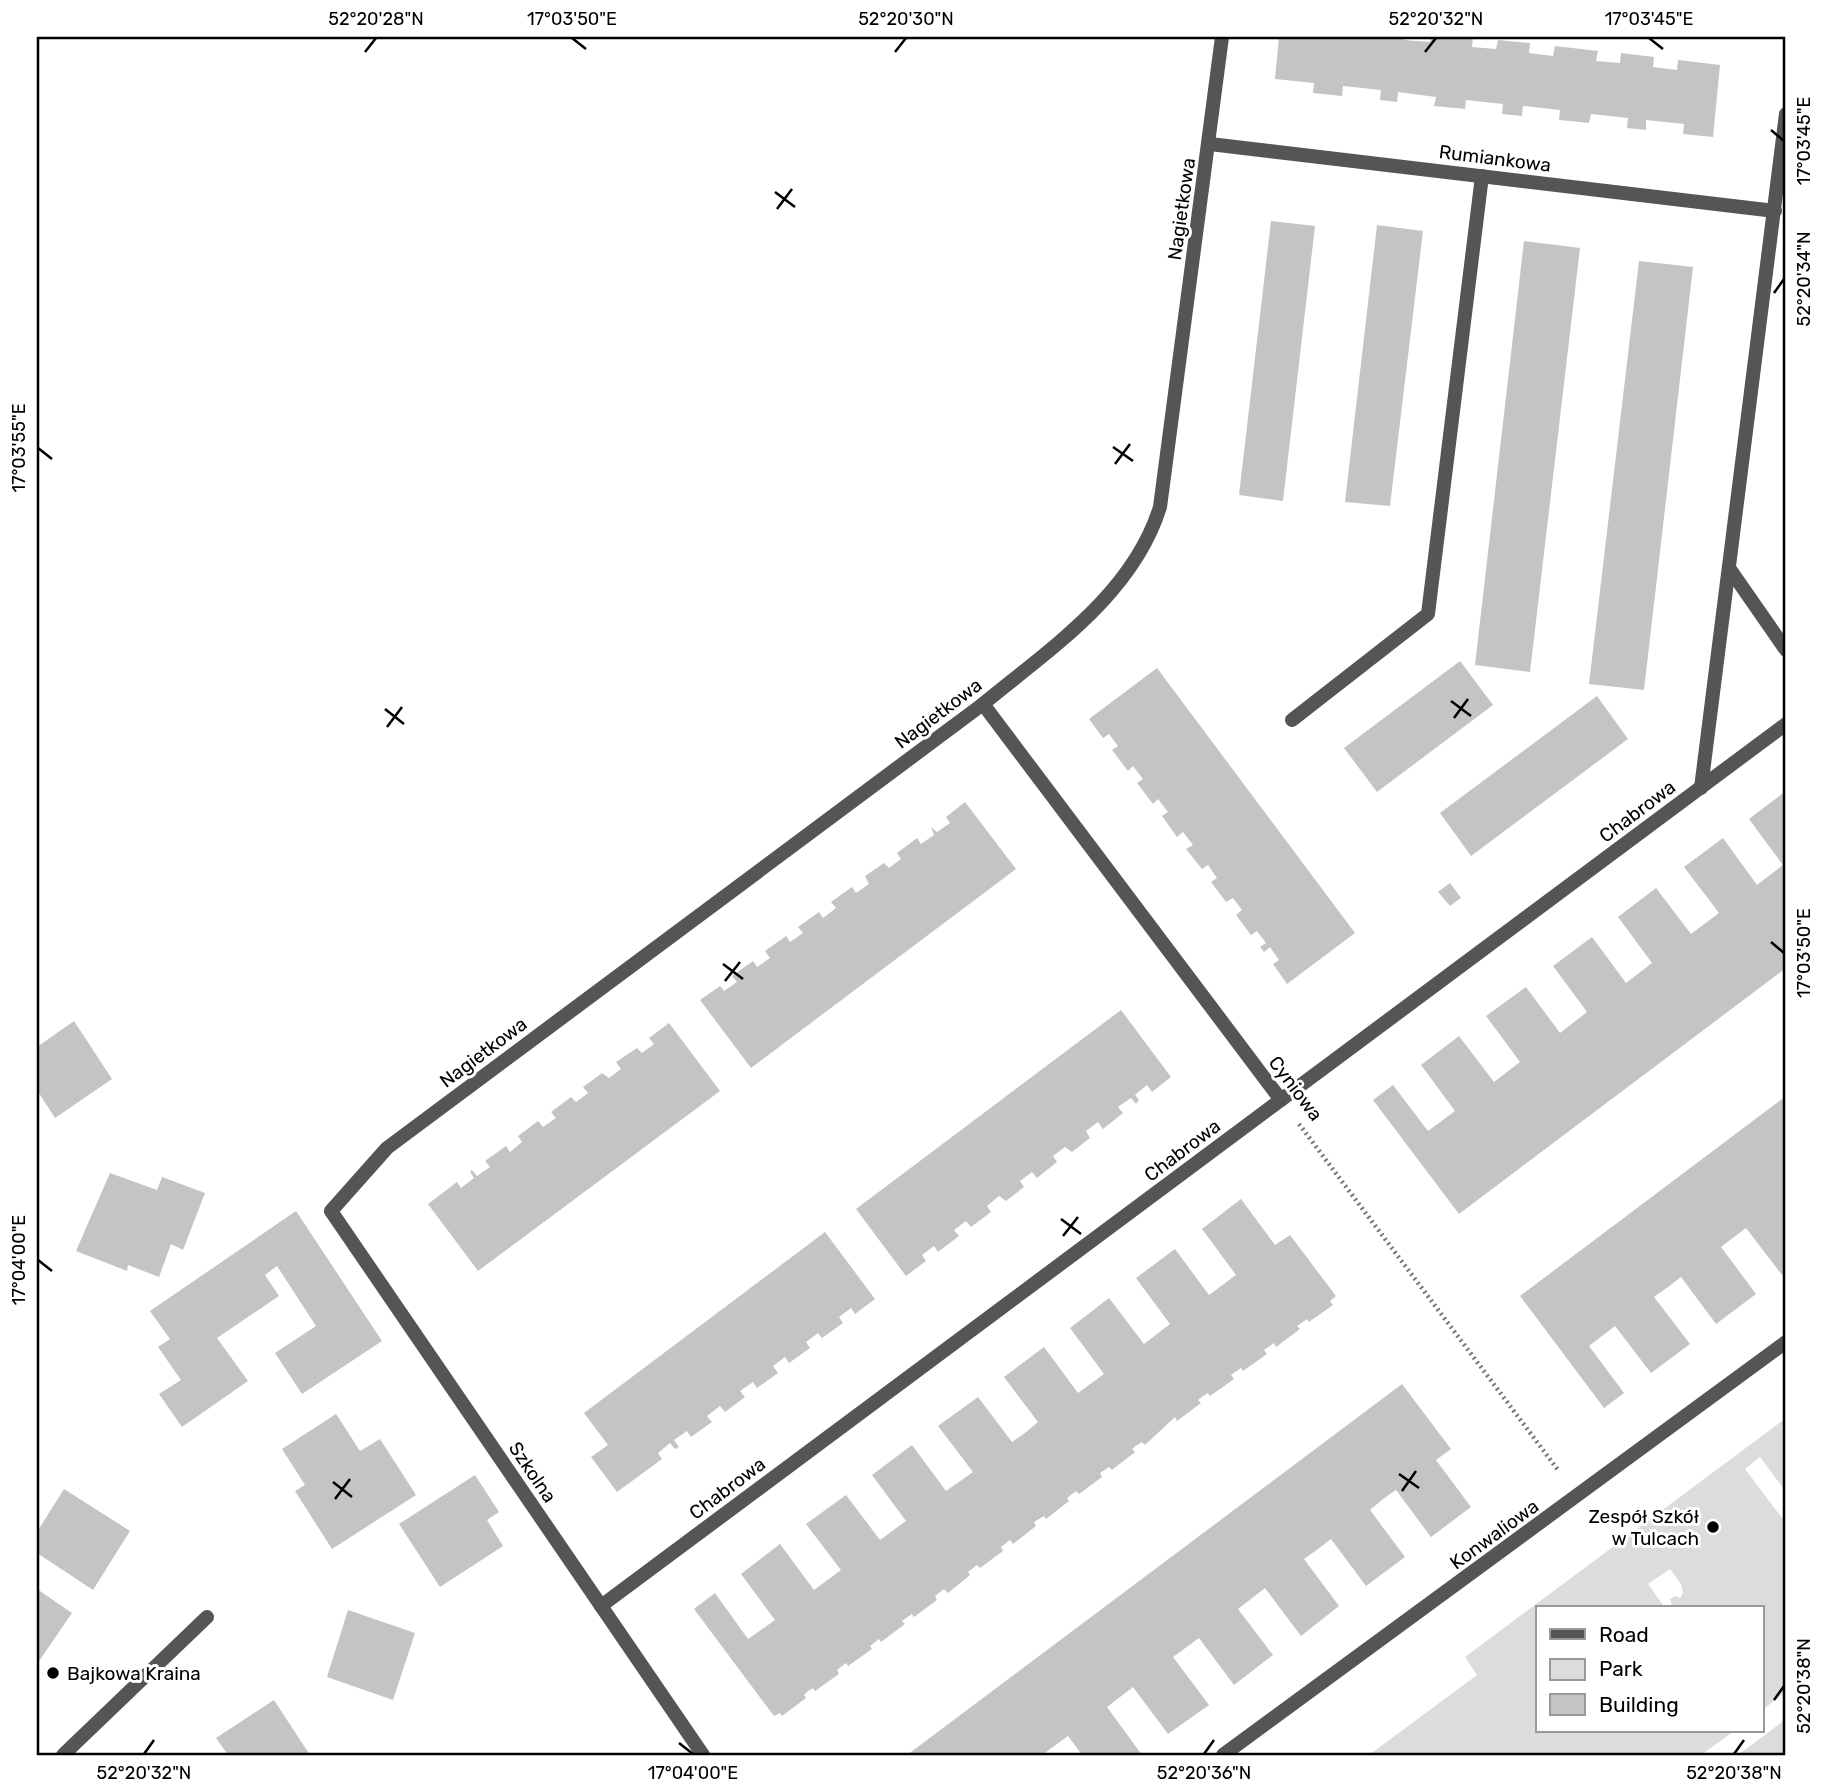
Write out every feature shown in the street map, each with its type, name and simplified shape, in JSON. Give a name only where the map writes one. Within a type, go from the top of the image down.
[{"type":"street","name":"Nagietkowa","points":[[331,1211],[387,1148],[983,704],[1060,640],[1110,593],[1141,554],[1152,533],[1160,507],[1223,37]]},
{"type":"street","points":[[1701,788],[1786,114]]},
{"type":"street","name":"Rumiankowa","points":[[1210,144],[1775,211]]},
{"type":"street","points":[[1292,720],[1428,614],[1482,176]]},
{"type":"street","points":[[1729,568],[1786,650]]},
{"type":"street","name":"Cyniowa","points":[[983,704],[1281,1101]]},
{"type":"street","name":"Chabrowa","points":[[601,1606],[1786,724]]},
{"type":"street","name":"Szkolna","points":[[331,1211],[703,1755]]},
{"type":"street","name":"Konwaliowa","points":[[1223,1755],[1786,1342]]},
{"type":"street","points":[[62,1755],[207,1617]]},
{"type":"path","name":"Cyniowa","points":[[1281,1101],[1578,1496]]},
{"type":"green space","name":"Zespół Szkół w Tulcach","points":[[1786,1418],[1786,1492],[1760,1457],[1745,1469],[1782,1518],[1786,1515],[1786,1692],[1764,1708],[1764,1606],[1672,1606],[1670,1599],[1675,1596],[1680,1598],[1683,1593],[1681,1584],[1670,1569],[1648,1584],[1664,1606],[1536,1606],[1536,1732],[1733,1732],[1701,1755],[1369,1755],[1477,1675],[1465,1657]]},
{"type":"green space","points":[[1786,1719],[1786,1755],[1738,1755]]},
{"type":"building","points":[[1279,37],[1405,37],[1404,40],[1430,42],[1431,37],[1473,37],[1472,47],[1496,49],[1498,40],[1530,43],[1529,53],[1553,56],[1555,46],[1598,51],[1596,61],[1620,63],[1621,53],[1654,57],[1653,67],[1677,70],[1678,60],[1720,65],[1713,137],[1683,134],[1684,124],[1646,120],[1646,130],[1627,128],[1628,118],[1591,114],[1589,123],[1559,120],[1560,110],[1523,106],[1522,116],[1502,114],[1503,104],[1466,100],[1465,109],[1434,106],[1436,97],[1398,92],[1397,102],[1380,100],[1381,90],[1343,86],[1342,96],[1313,93],[1314,83],[1275,79]]},
{"type":"building","points":[[1271,221],[1315,226],[1283,501],[1239,495]]},
{"type":"building","points":[[1377,225],[1423,231],[1390,506],[1345,502]]},
{"type":"building","points":[[1524,241],[1580,248],[1530,672],[1475,665]]},
{"type":"building","points":[[1639,261],[1693,267],[1644,690],[1589,684]]},
{"type":"building","points":[[1460,661],[1493,705],[1377,792],[1344,748]]},
{"type":"building","points":[[1157,668],[1355,933],[1287,984],[1273,964],[1279,960],[1270,947],[1264,952],[1260,947],[1266,943],[1257,931],[1251,935],[1236,915],[1242,910],[1233,898],[1226,902],[1211,882],[1217,878],[1208,865],[1202,869],[1186,849],[1193,845],[1183,832],[1177,837],[1162,816],[1168,812],[1158,799],[1153,804],[1137,783],[1143,779],[1133,766],[1128,771],[1112,750],[1118,746],[1109,734],[1103,738],[1089,719]]},
{"type":"building","points":[[1597,696],[1628,739],[1471,856],[1440,813]]},
{"type":"building","points":[[1786,791],[1786,968],[1459,1214],[1373,1100],[1393,1085],[1428,1131],[1455,1111],[1421,1065],[1459,1036],[1494,1082],[1520,1062],[1486,1016],[1526,987],[1560,1033],[1587,1012],[1553,966],[1592,937],[1626,983],[1652,963],[1618,917],[1656,888],[1691,934],[1719,913],[1684,867],[1723,838],[1757,885],[1783,865],[1749,819]]},
{"type":"building","points":[[965,802],[1016,869],[751,1068],[700,1000],[720,986],[724,991],[737,982],[732,976],[753,961],[757,967],[770,958],[765,951],[786,936],[790,942],[803,933],[798,927],[819,912],[823,918],[836,908],[831,902],[852,887],[856,893],[869,884],[865,876],[884,863],[889,868],[901,859],[897,853],[917,838],[921,844],[934,835],[931,827],[937,832],[950,823],[946,817]]},
{"type":"building","points":[[1450,883],[1461,898],[1450,906],[1438,892]]},
{"type":"building","points":[[1121,1010],[1171,1077],[1152,1092],[1147,1085],[1135,1095],[1139,1100],[1136,1104],[1131,1098],[1118,1107],[1123,1113],[1103,1129],[1098,1122],[1086,1131],[1090,1138],[1072,1152],[1065,1147],[1053,1156],[1057,1162],[1037,1178],[1032,1172],[1020,1181],[1024,1187],[1006,1201],[999,1196],[987,1206],[991,1212],[971,1227],[966,1221],[954,1230],[959,1236],[938,1252],[934,1246],[922,1255],[926,1261],[906,1276],[856,1209]]},
{"type":"building","points":[[74,1021],[112,1079],[55,1118],[37,1090],[37,1047]]},
{"type":"building","points":[[669,1023],[720,1091],[478,1271],[428,1204],[457,1182],[461,1188],[474,1178],[470,1172],[472,1170],[477,1176],[490,1167],[485,1161],[506,1146],[510,1152],[522,1142],[518,1136],[538,1121],[543,1127],[556,1118],[551,1112],[571,1097],[576,1102],[588,1093],[583,1087],[602,1073],[609,1078],[621,1069],[616,1062],[637,1048],[642,1053],[654,1044],[649,1038]]},
{"type":"building","points":[[1786,1096],[1786,1271],[1782,1275],[1746,1228],[1721,1247],[1756,1294],[1716,1324],[1681,1277],[1654,1297],[1690,1344],[1651,1373],[1615,1326],[1589,1346],[1624,1393],[1604,1408],[1520,1296]]},
{"type":"building","points":[[110,1173],[157,1190],[162,1177],[205,1193],[183,1250],[171,1244],[159,1277],[128,1265],[127,1271],[76,1251]]},
{"type":"building","points":[[1241,1199],[1275,1245],[1290,1235],[1336,1296],[1330,1301],[1333,1305],[1309,1322],[1307,1319],[1297,1326],[1300,1329],[1276,1347],[1274,1343],[1264,1350],[1267,1354],[1243,1371],[1241,1368],[1231,1375],[1234,1379],[1210,1396],[1208,1393],[1203,1396],[1198,1400],[1201,1403],[1177,1421],[1175,1417],[1145,1445],[1142,1442],[1137,1445],[1132,1449],[1135,1452],[1112,1470],[1109,1467],[1100,1473],[1102,1477],[1079,1494],[1076,1491],[1067,1498],[1069,1501],[1046,1519],[1044,1516],[1034,1522],[1036,1526],[1013,1544],[1010,1540],[1001,1547],[1003,1551],[980,1568],[977,1565],[968,1572],[970,1575],[948,1593],[944,1589],[935,1596],[937,1600],[914,1617],[912,1614],[902,1621],[905,1624],[881,1642],[879,1639],[870,1646],[872,1649],[848,1666],[846,1663],[837,1670],[839,1674],[815,1691],[813,1688],[808,1691],[804,1695],[806,1698],[782,1716],[780,1713],[774,1716],[694,1609],[715,1593],[748,1639],[775,1620],[741,1574],[780,1544],[814,1590],[841,1570],[806,1524],[846,1495],[880,1540],[906,1521],[872,1475],[912,1445],[946,1491],[973,1472],[938,1426],[978,1397],[1012,1442],[1025,1433],[1038,1422],[1004,1377],[1044,1347],[1078,1393],[1104,1374],[1070,1328],[1109,1298],[1144,1344],[1170,1324],[1136,1278],[1175,1249],[1209,1295],[1236,1275],[1202,1229]]},
{"type":"building","points":[[296,1211],[382,1341],[302,1394],[275,1353],[316,1326],[277,1266],[265,1275],[279,1296],[217,1338],[248,1381],[182,1427],[159,1394],[181,1380],[158,1347],[170,1339],[150,1311]]},
{"type":"building","points":[[825,1232],[875,1299],[855,1314],[851,1308],[839,1317],[843,1323],[822,1338],[818,1333],[806,1342],[810,1348],[789,1363],[785,1357],[773,1366],[778,1373],[757,1388],[753,1382],[740,1391],[745,1397],[725,1412],[720,1406],[707,1416],[712,1422],[691,1437],[687,1431],[674,1440],[679,1447],[675,1449],[670,1443],[658,1453],[662,1459],[617,1492],[591,1457],[608,1445],[584,1413]]},
{"type":"building","points":[[1402,1384],[1451,1449],[1436,1460],[1471,1507],[1431,1537],[1396,1490],[1383,1499],[1370,1510],[1405,1557],[1366,1586],[1331,1539],[1304,1559],[1339,1606],[1301,1636],[1265,1588],[1238,1609],[1273,1655],[1234,1685],[1199,1638],[1173,1657],[1209,1705],[1168,1734],[1133,1687],[1107,1707],[1142,1755],[1082,1755],[1068,1736],[1042,1755],[907,1755]]},
{"type":"building","points":[[336,1414],[360,1451],[380,1439],[416,1495],[332,1549],[295,1491],[305,1485],[282,1449]]},
{"type":"building","points":[[475,1475],[499,1512],[487,1520],[503,1546],[440,1587],[399,1524]]},
{"type":"building","points":[[64,1489],[130,1531],[93,1590],[37,1553],[37,1532]]},
{"type":"building","points":[[37,1589],[72,1613],[37,1664]]},
{"type":"building","points":[[348,1610],[415,1633],[393,1700],[327,1677]]},
{"type":"building","points":[[274,1700],[310,1755],[228,1755],[216,1738]]},
{"type":"place","name":"Zespół Szkół w Tulcach","points":[[1713,1527]]},
{"type":"place","name":"Bajkowa Kraina","points":[[53,1673]]}]
